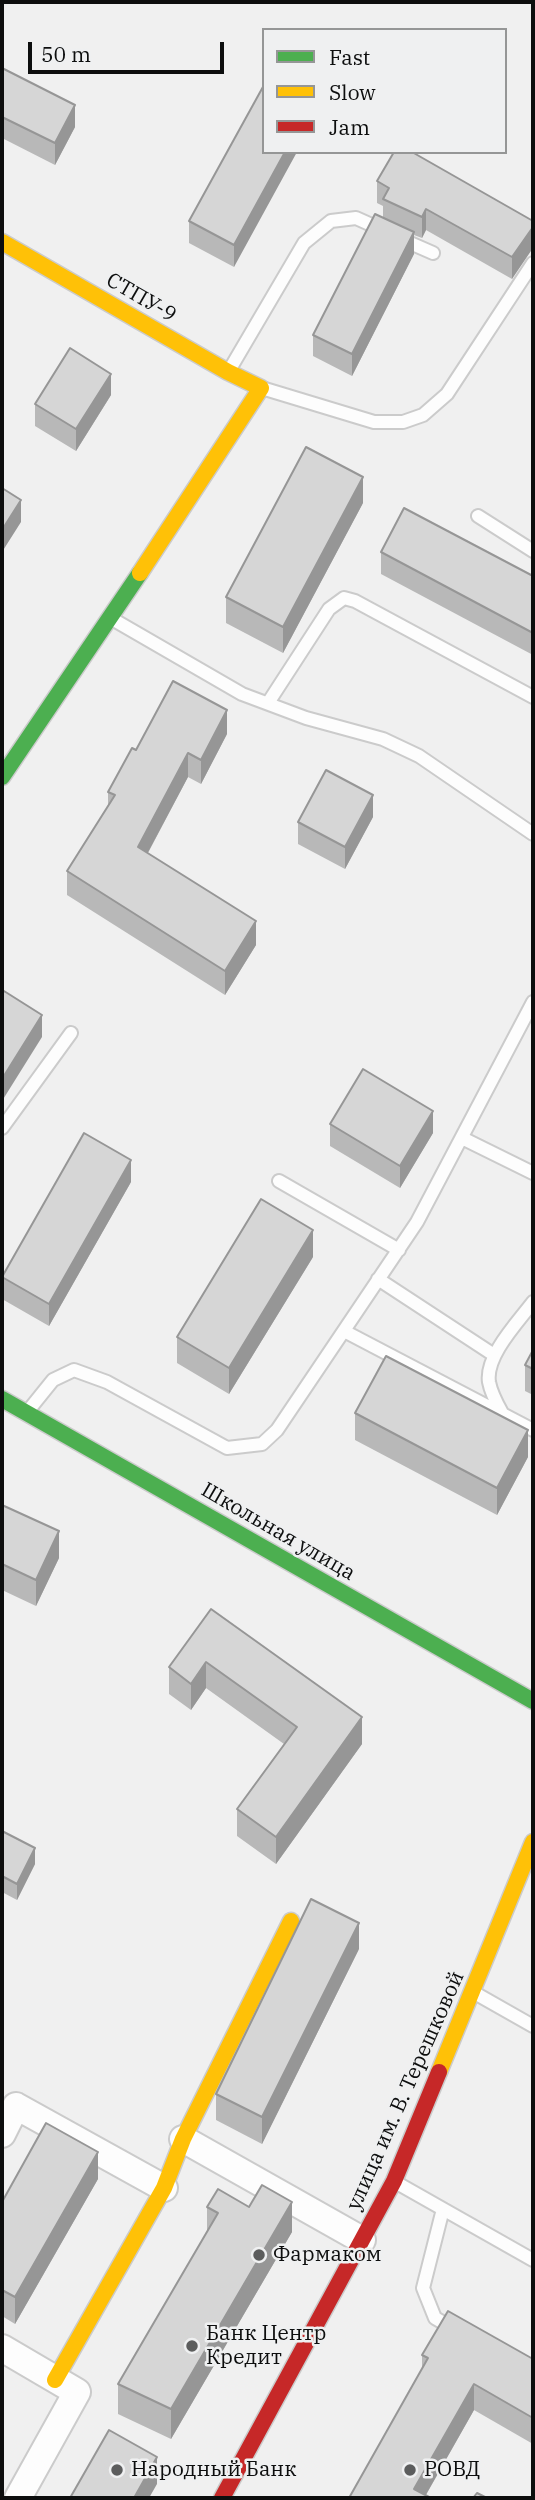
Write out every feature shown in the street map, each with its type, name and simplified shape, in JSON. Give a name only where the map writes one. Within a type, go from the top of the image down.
[{"type":"street","name":"СТПУ-9","points":[[2,242],[228,372],[261,388]]},
{"type":"street","points":[[2,777],[10,745],[111,618],[261,388]]},
{"type":"street","name":"Школьная улица","points":[[2,1399],[533,1700]]},
{"type":"street","name":"улица им. В. Терешковой","points":[[222,2498],[394,2181],[533,1842]]},
{"type":"street","points":[[55,2379],[164,2188],[183,2138],[291,1921]]},
{"type":"street","points":[[2,2134],[16,2106],[164,2188]]},
{"type":"street","points":[[183,2138],[362,2240]]},
{"type":"street","points":[[2,2348],[77,2392],[18,2498]]},
{"type":"lane","points":[[228,372],[304,243],[331,221],[356,218],[433,253]]},
{"type":"lane","points":[[261,388],[374,422],[403,422],[423,415],[447,394],[533,263]]},
{"type":"lane","points":[[478,516],[533,551]]},
{"type":"lane","points":[[268,703],[329,609],[344,598],[355,601],[533,697]]},
{"type":"lane","points":[[111,618],[242,694],[306,718],[383,739],[419,756],[533,834]]},
{"type":"lane","points":[[27,1413],[53,1380],[74,1370],[107,1382],[227,1448],[262,1444],[277,1430],[417,1222],[533,1002]]},
{"type":"lane","points":[[2,1128],[71,1033]]},
{"type":"lane","points":[[462,1138],[533,1173]]},
{"type":"lane","points":[[279,1181],[398,1250]]},
{"type":"lane","points":[[379,1279],[494,1355]]},
{"type":"lane","points":[[502,1413],[489,1383],[489,1371],[494,1355],[533,1302]]},
{"type":"lane","points":[[344,1331],[533,1430]]},
{"type":"lane","points":[[473,1992],[533,2026]]},
{"type":"lane","points":[[394,2181],[533,2260]]},
{"type":"lane","points":[[443,2209],[423,2288],[435,2318],[468,2337]]},
{"type":"building","points":[[2,68],[75,105],[55,143],[2,117]]},
{"type":"building","points":[[262,89],[262,154],[284,154],[234,245],[189,221]]},
{"type":"building","points":[[393,154],[416,154],[533,221],[533,227],[512,257],[426,209],[422,217],[383,199],[389,188],[377,181]]},
{"type":"building","points":[[375,214],[414,232],[352,354],[313,335]]},
{"type":"building","points":[[70,348],[111,374],[76,429],[35,404]]},
{"type":"building","points":[[306,447],[363,477],[283,627],[226,597]]},
{"type":"building","points":[[2,488],[21,500],[2,530]]},
{"type":"building","points":[[404,508],[533,576],[533,633],[381,552]]},
{"type":"building","points":[[173,681],[227,710],[201,760],[188,753],[138,847],[256,921],[225,971],[67,871],[115,795],[108,792],[132,748],[136,750]]},
{"type":"building","points":[[326,770],[373,795],[345,847],[298,822]]},
{"type":"building","points":[[4,991],[42,1015],[2,1079],[2,994]]},
{"type":"building","points":[[363,1069],[433,1111],[400,1166],[330,1124]]},
{"type":"building","points":[[84,1133],[131,1160],[49,1304],[2,1277]]},
{"type":"building","points":[[261,1199],[313,1230],[229,1368],[177,1337]]},
{"type":"building","points":[[533,1350],[533,1369],[525,1365]]},
{"type":"building","points":[[386,1356],[528,1430],[497,1488],[355,1413]]},
{"type":"building","points":[[2,1505],[59,1531],[36,1580],[2,1564]]},
{"type":"building","points":[[211,1609],[362,1717],[276,1837],[237,1809],[297,1727],[206,1662],[191,1684],[169,1667]]},
{"type":"building","points":[[2,1831],[35,1848],[17,1884],[2,1876]]},
{"type":"building","points":[[311,1899],[359,1923],[262,2117],[216,2094]]},
{"type":"building","points":[[46,2123],[98,2152],[15,2297],[2,2290],[2,2202]]},
{"type":"building","points":[[262,2185],[292,2202],[171,2409],[118,2384],[218,2213],[207,2207],[218,2189],[249,2207]]},
{"type":"building","points":[[448,2311],[533,2359],[533,2418],[474,2384],[414,2489],[431,2498],[349,2498],[428,2358],[422,2355]]},
{"type":"building","points":[[109,2430],[157,2457],[134,2498],[70,2498]]},
{"type":"building","points":[[477,2493],[487,2498],[473,2498]]},
{"type":"traffic: fast","points":[[2,777],[140,573]]},
{"type":"traffic: fast","points":[[2,1399],[533,1701]]},
{"type":"traffic: slow","points":[[2,242],[228,372],[261,388],[140,573]]},
{"type":"traffic: slow","points":[[439,2072],[533,1842]]},
{"type":"traffic: slow","points":[[55,2380],[164,2188],[183,2139],[291,1921]]},
{"type":"traffic: jam","points":[[222,2498],[394,2181],[439,2072]]},
{"type":"place","name":"Фармаком","points":[[259,2255]]},
{"type":"place","name":"Банк Центр Кредит","points":[[192,2346]]},
{"type":"place","name":"Народный Банк","points":[[117,2470]]},
{"type":"place","name":"РОВД","points":[[410,2470]]}]
